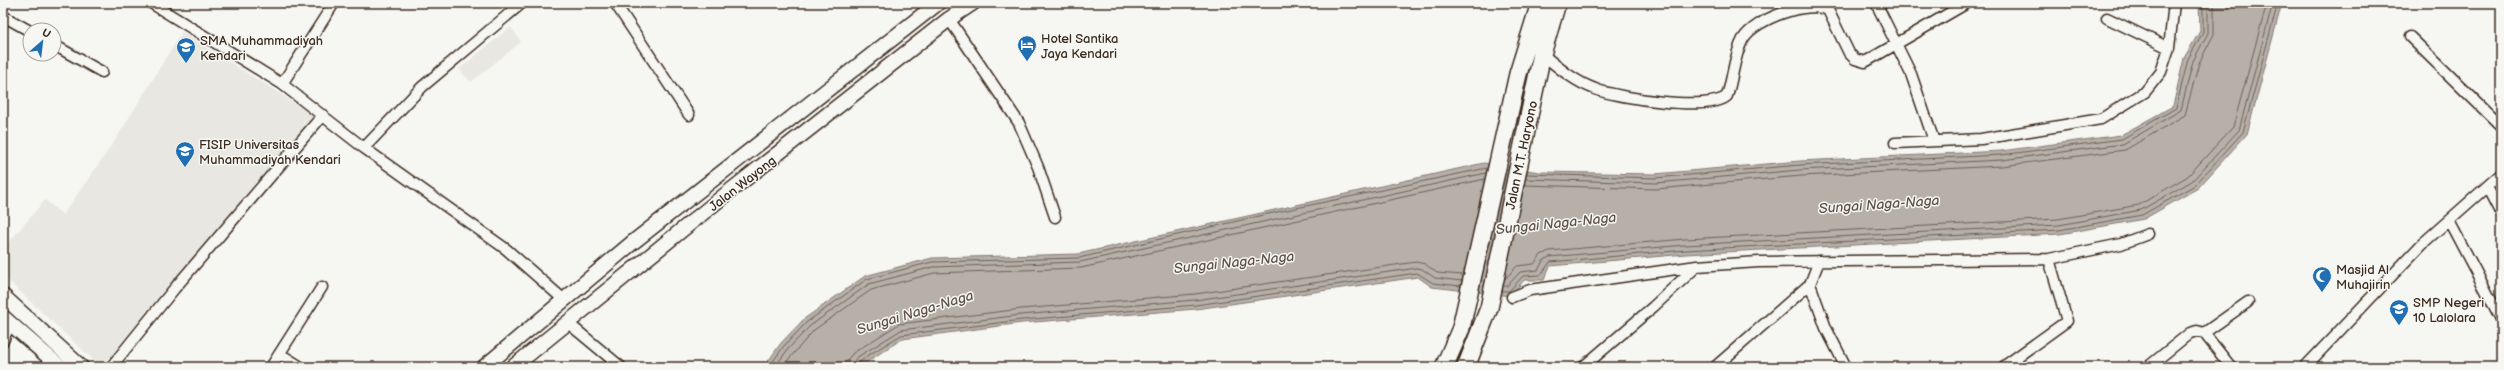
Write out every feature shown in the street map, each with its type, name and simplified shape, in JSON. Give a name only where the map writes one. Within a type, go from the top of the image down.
[{"type":"highway","name":"Jalan M.T. Haryono","points":[[1444,367],[1453,352],[1467,307],[1524,52],[1540,3]]},
{"type":"highway","name":"Jalan M.T. Haryono","points":[[1466,367],[1489,308],[1542,54],[1557,3]]},
{"type":"main road","name":"Jalan Wayong","points":[[484,367],[563,299],[938,3]]},
{"type":"main road","name":"Jalan Wayong","points":[[513,367],[725,195],[949,19],[973,3]]},
{"type":"main road","points":[[3,296],[81,367]]},
{"type":"main road","points":[[7,320],[60,367]]},
{"type":"street","points":[[151,3],[282,84],[364,148],[506,249],[563,299]]},
{"type":"street","points":[[364,148],[422,87],[522,3]]},
{"type":"street","points":[[615,3],[689,115]]},
{"type":"street","points":[[1876,3],[1911,74],[1934,141]]},
{"type":"street","points":[[1542,54],[1566,74],[1596,89],[1629,98],[1700,104],[1722,101],[1727,96],[1743,39],[1758,26],[1797,6],[1818,6],[1828,10],[1850,53],[1861,62],[1865,62],[1897,45],[1967,3]]},
{"type":"street","points":[[1895,143],[1981,139],[2101,119],[2145,92],[2161,72],[2169,48],[2174,3]]},
{"type":"street","points":[[282,84],[331,4]]},
{"type":"street","points":[[3,16],[22,27]]},
{"type":"street","points":[[2107,18],[2169,48]]},
{"type":"street","points":[[949,19],[1019,123],[1038,167],[1055,217]]},
{"type":"street","points":[[2410,36],[2501,126]]},
{"type":"street","points":[[62,50],[102,72]]},
{"type":"street","points":[[111,367],[174,288],[323,115]]},
{"type":"street","points":[[2305,367],[2422,244],[2501,174]]},
{"type":"street","points":[[2487,186],[2501,214]]},
{"type":"street","points":[[2449,221],[2501,319]]},
{"type":"street","points":[[1512,297],[1530,290],[1697,266],[1759,262],[1926,258],[2049,259],[2121,244],[2148,234]]},
{"type":"street","points":[[2003,367],[2067,321],[2049,259]]},
{"type":"street","points":[[1715,367],[1810,284],[1819,261]]},
{"type":"street","points":[[1583,367],[1653,307],[1697,266]]},
{"type":"street","points":[[1810,284],[1826,328],[1846,367]]},
{"type":"street","points":[[271,367],[322,287]]},
{"type":"street","points":[[2204,333],[2248,302]]},
{"type":"street","points":[[3,341],[7,320]]},
{"type":"street","points":[[568,323],[621,367]]},
{"type":"street","points":[[2148,367],[2190,333],[2197,331],[2204,333],[2231,367]]},
{"type":"street","points":[[280,354],[301,367]]},
{"type":"shaded area","points":[[511,27],[521,42],[471,82],[459,69]]},
{"type":"shaded area","name":"FISIP Universitas Muhammadiyah Kendari","points":[[182,32],[318,118],[101,367],[3,276],[3,249],[45,200],[63,215],[118,136]]},
{"type":"water","name":"Sungai Naga-Naga","points":[[2199,3],[2282,3],[2247,134],[2198,188],[2144,219],[2060,234],[1686,254],[1550,266],[1544,280],[1524,280],[1511,296],[1432,287],[1418,277],[1196,309],[1022,323],[902,339],[859,367],[764,367],[781,343],[804,319],[865,276],[932,258],[1078,254],[1484,163],[1539,172],[1655,174],[1800,161],[2001,151],[2121,135],[2173,106],[2184,58],[2200,31]]},
{"type":"place","name":"Hotel Santika Jaya Kendari","points":[[1027,62]]},
{"type":"place","name":"SMA Muhammadiyah Kendari","points":[[186,64]]},
{"type":"place","name":"FISIP Universitas Muhammadiyah Kendari","points":[[185,168]]},
{"type":"place","name":"Masjid Al Muhajirin","points":[[2322,293]]},
{"type":"place","name":"SMP Negeri 10 Lalolara","points":[[2399,326]]}]
